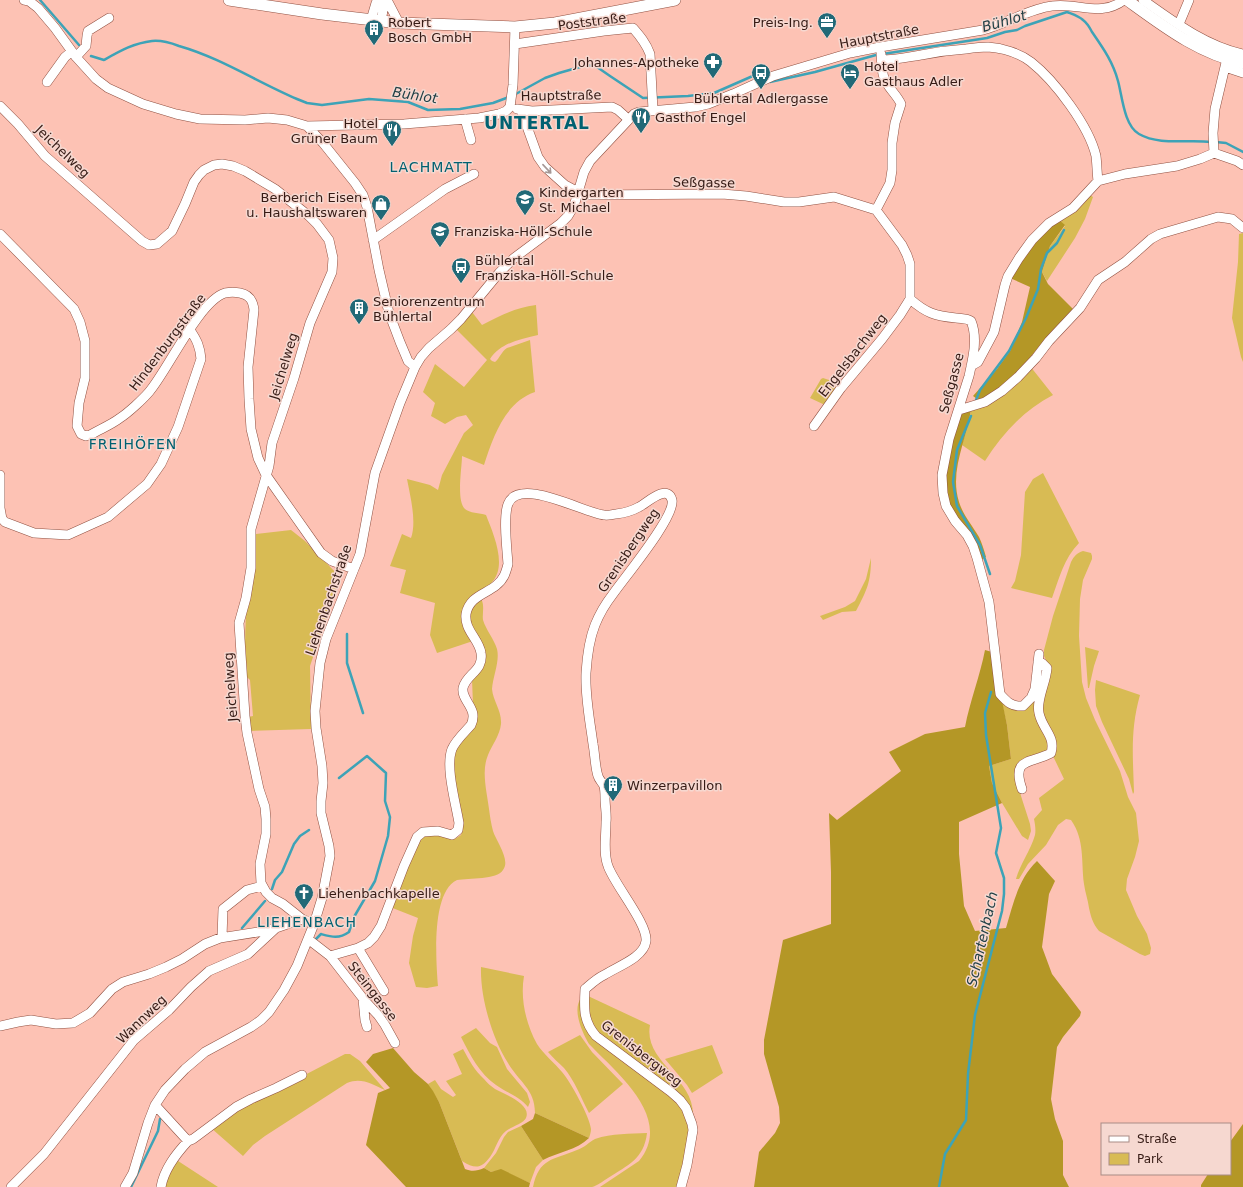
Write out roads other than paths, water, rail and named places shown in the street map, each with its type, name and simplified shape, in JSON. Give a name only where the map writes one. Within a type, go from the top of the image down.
[{"type":"main road","points":[[229,0],[399,24],[515,27],[555,23],[675,0]]},
{"type":"main road","points":[[1127,0],[1184,39],[1206,51],[1243,63]]},
{"type":"street","name":"Hauptstraße","points":[[24,0],[29,1],[38,8],[55,28],[79,51],[96,79],[108,88],[143,104],[176,114],[200,119],[244,120],[268,118],[287,120],[307,126],[404,124],[479,118],[506,111],[511,104],[521,110],[612,108],[618,110],[628,119],[634,114],[653,107],[695,107],[708,104],[773,76],[850,54],[880,53],[983,30],[997,26],[1041,8],[1063,5],[1098,9],[1109,8],[1124,0]]},
{"type":"street","points":[[376,20],[375,5],[381,0]]},
{"type":"street","points":[[376,20],[386,0]]},
{"type":"street","points":[[386,0],[399,24]]},
{"type":"street","points":[[1143,0],[1205,40],[1243,73]]},
{"type":"street","points":[[1179,24],[1189,0]]},
{"type":"street","points":[[47,82],[65,56],[79,51],[88,31],[109,18]]},
{"type":"street","points":[[511,104],[515,27]]},
{"type":"street","name":"Poststraße","points":[[515,44],[632,28],[642,38],[650,54],[653,107]]},
{"type":"street","points":[[880,53],[892,60],[941,51],[986,47],[1003,49],[1022,57],[1044,74],[1067,100],[1080,120],[1096,156],[1098,181]]},
{"type":"street","points":[[880,53],[884,78],[901,104],[895,123],[892,143],[892,170],[890,183],[876,210],[907,254],[910,264],[910,299]]},
{"type":"street","points":[[1227,59],[1243,54]]},
{"type":"street","points":[[1214,150],[1213,133],[1215,109],[1227,59]]},
{"type":"street","name":"Jeichelweg","points":[[0,106],[18,124],[45,156],[142,241],[149,245],[157,244],[172,231],[198,175],[214,165],[222,164],[233,166],[245,171],[275,189],[309,216],[329,240],[333,258],[332,272],[304,343],[272,443],[269,466],[251,529],[251,568],[246,598],[239,623],[246,722],[259,789],[265,807],[266,834],[260,864],[262,886]]},
{"type":"street","name":"Seßgasse","points":[[521,110],[538,157],[545,167],[558,180],[578,192],[586,194],[722,194],[784,202],[800,202],[834,198],[876,210]]},
{"type":"street","points":[[465,119],[471,140]]},
{"type":"street","name":"Liehenbachstraße","points":[[125,1187],[133,1173],[155,1105],[165,1090],[185,1069],[205,1052],[250,1027],[261,1020],[269,1012],[284,990],[297,966],[314,924],[322,898],[330,856],[321,813],[323,777],[315,711],[320,663],[326,639],[360,554],[375,473],[414,367],[429,348],[465,315],[499,273],[514,258],[561,223],[568,216],[574,206],[584,172],[590,161],[628,119]]},
{"type":"street","points":[[307,126],[328,148],[363,195],[368,207],[373,240],[390,313],[408,361],[414,367]]},
{"type":"street","points":[[972,366],[978,362],[994,332],[1008,276],[1032,240],[1048,223],[1072,208],[1098,181],[1125,174],[1176,166],[1200,159],[1214,150]]},
{"type":"street","points":[[1214,150],[1243,165]]},
{"type":"street","points":[[373,240],[445,189],[474,174]]},
{"type":"street","points":[[958,410],[985,402],[1002,391],[1018,377],[1080,308],[1098,280],[1125,262],[1151,239],[1160,234],[1218,217],[1232,219],[1243,228]]},
{"type":"street","name":"Hindenburgstraße","points":[[0,234],[74,308],[80,322],[85,341],[85,378],[79,403],[77,426],[81,434],[86,436],[121,418],[150,391],[201,314],[213,300],[224,293],[235,292],[243,293],[249,296],[253,302],[254,310],[248,367],[248,399],[251,429],[258,458],[266,475],[321,553],[332,561],[354,569]]},
{"type":"street","name":"Seßgasse","points":[[910,299],[920,308],[930,313],[957,318],[966,318],[971,321],[975,337],[972,366],[949,439],[944,462],[942,475],[943,493],[946,506],[973,546],[977,558],[988,602],[1000,694],[1013,706],[1023,706],[1031,698],[1035,689],[1038,658],[1047,668],[1039,701],[1038,713],[1044,727],[1050,735],[1053,746],[1051,753],[1044,757],[1022,764],[1019,770],[1018,779],[1022,789]]},
{"type":"street","name":"Engelsbachweg","points":[[814,426],[841,388],[882,339],[910,299]]},
{"type":"street","points":[[0,475],[0,508],[2,519],[5,522],[23,529],[34,533],[68,535],[108,517],[147,484],[160,464],[178,427],[201,359],[200,349],[196,338],[190,330]]},
{"type":"street","name":"Grenisbergweg","points":[[330,956],[358,948],[368,943],[381,926],[417,837],[423,832],[438,832],[452,835],[458,830],[459,823],[450,773],[450,757],[453,748],[473,721],[474,715],[472,708],[464,694],[463,689],[467,681],[478,668],[481,654],[468,628],[466,614],[468,606],[472,600],[486,592],[504,578],[508,564],[506,513],[508,503],[513,497],[521,494],[532,493],[605,515],[624,513],[638,508],[659,494],[664,492],[668,494],[672,502],[667,517],[636,565],[612,596],[602,612],[595,626],[588,649],[586,693],[598,777],[604,787],[606,820],[605,849],[607,865],[615,881],[642,924],[646,941],[639,952],[627,963],[593,981],[585,989],[584,1010],[590,1029],[596,1036],[671,1092],[686,1108],[693,1130],[687,1165],[681,1187]]},
{"type":"street","points":[[222,937],[223,909],[248,890],[262,886],[272,898],[283,904],[302,919],[314,924]]},
{"type":"street","points":[[0,1026],[31,1020],[56,1024],[73,1023],[90,1013],[112,989],[123,982],[166,967],[182,959],[205,944],[222,937],[276,928],[302,919]]},
{"type":"street","name":"Wannweg","points":[[11,1187],[44,1154],[134,1040],[169,1010],[209,971],[248,954],[276,928]]},
{"type":"street","points":[[308,939],[330,956]]},
{"type":"street","points":[[358,948],[384,991]]},
{"type":"street","name":"Steingasse","points":[[330,956],[363,999],[378,1014],[394,1044]]},
{"type":"street","points":[[363,999],[367,1027]]},
{"type":"street","points":[[161,1187],[165,1172],[173,1158],[188,1141],[236,1107],[302,1074]]},
{"type":"street","points":[[155,1105],[188,1141]]},
{"type":"waterway","name":"Bühlot","points":[[40,0],[79,45]]},
{"type":"waterway","name":"Bühlot","points":[[770,82],[815,72],[876,55],[987,38],[1017,30],[1067,12],[1080,17],[1086,23],[1107,55],[1116,74],[1124,110],[1134,130],[1147,138],[1156,140],[1211,142]]},
{"type":"waterway","name":"Bühlot","points":[[91,56],[104,60],[139,44],[152,41],[166,42],[210,57],[297,99],[307,103],[322,105],[369,99],[408,102],[428,110],[460,109],[493,103],[509,97]]},
{"type":"waterway","name":"Bühlot","points":[[514,95],[545,78],[587,65],[597,67],[643,98],[714,93],[755,75]]},
{"type":"waterway","name":"Bühlot","points":[[1216,142],[1226,143],[1243,152]]},
{"type":"waterway","name":"Schartenbach","points":[[976,400],[980,390],[1009,351],[1026,318],[1038,289],[1041,269],[1047,253],[1057,243],[1064,230]]},
{"type":"waterway","name":"Schartenbach","points":[[971,416],[957,450],[953,482],[957,506],[980,545],[990,574]]},
{"type":"waterway","name":"LIEHENBACH","points":[[347,634],[347,663],[363,713]]},
{"type":"waterway","name":"Schartenbach","points":[[939,1187],[945,1154],[966,1120],[968,1074],[975,1015],[1002,911],[1004,894],[1004,878],[996,853],[1001,828],[986,735],[985,713],[991,692]]},
{"type":"waterway","name":"LIEHENBACH","points":[[315,940],[321,934],[335,937],[342,936],[349,932],[354,917],[375,881],[388,836],[390,817],[385,801],[386,773],[367,756],[339,778]]},
{"type":"waterway","points":[[272,889],[275,880],[282,872],[294,844],[300,836],[309,830]]},
{"type":"waterway","points":[[242,928],[265,901]]},
{"type":"waterway","name":"LIEHENBACH","points":[[131,1187],[158,1131],[160,1119]]},
{"type":"place","name":"Preis-Ing.","points":[[827,39]]},
{"type":"place","name":"Robert Bosch GmbH","points":[[374,46]]},
{"type":"place","name":"Johannes-Apotheke","points":[[713,79]]},
{"type":"place","name":"Bühlertal Adlergasse","points":[[761,90]]},
{"type":"place","name":"Hotel Gasthaus Adler","points":[[850,90]]},
{"type":"place","name":"Gasthof Engel","points":[[641,134]]},
{"type":"place","name":"Hotel Grüner Baum","points":[[392,147]]},
{"type":"place","name":"Kindergarten St. Michael","points":[[525,216]]},
{"type":"place","name":"Berberich Eisen- u. Haushaltswaren","points":[[381,221]]},
{"type":"place","name":"Franziska-Höll-Schule","points":[[440,248]]},
{"type":"place","name":"Bühlertal Franziska-Höll-Schule","points":[[461,284]]},
{"type":"place","name":"Seniorenzentrum Bühlertal","points":[[359,325]]},
{"type":"place","name":"Winzerpavillon","points":[[613,802]]},
{"type":"place","name":"Liehenbachkapelle","points":[[304,910]]},
{"type":"district","name":"UNTERTAL","points":[[537,123]]},
{"type":"district","name":"LACHMATT","points":[[431,167]]},
{"type":"district","name":"FREIHÖFEN","points":[[133,444]]},
{"type":"district","name":"LIEHENBACH","points":[[307,922]]}]
